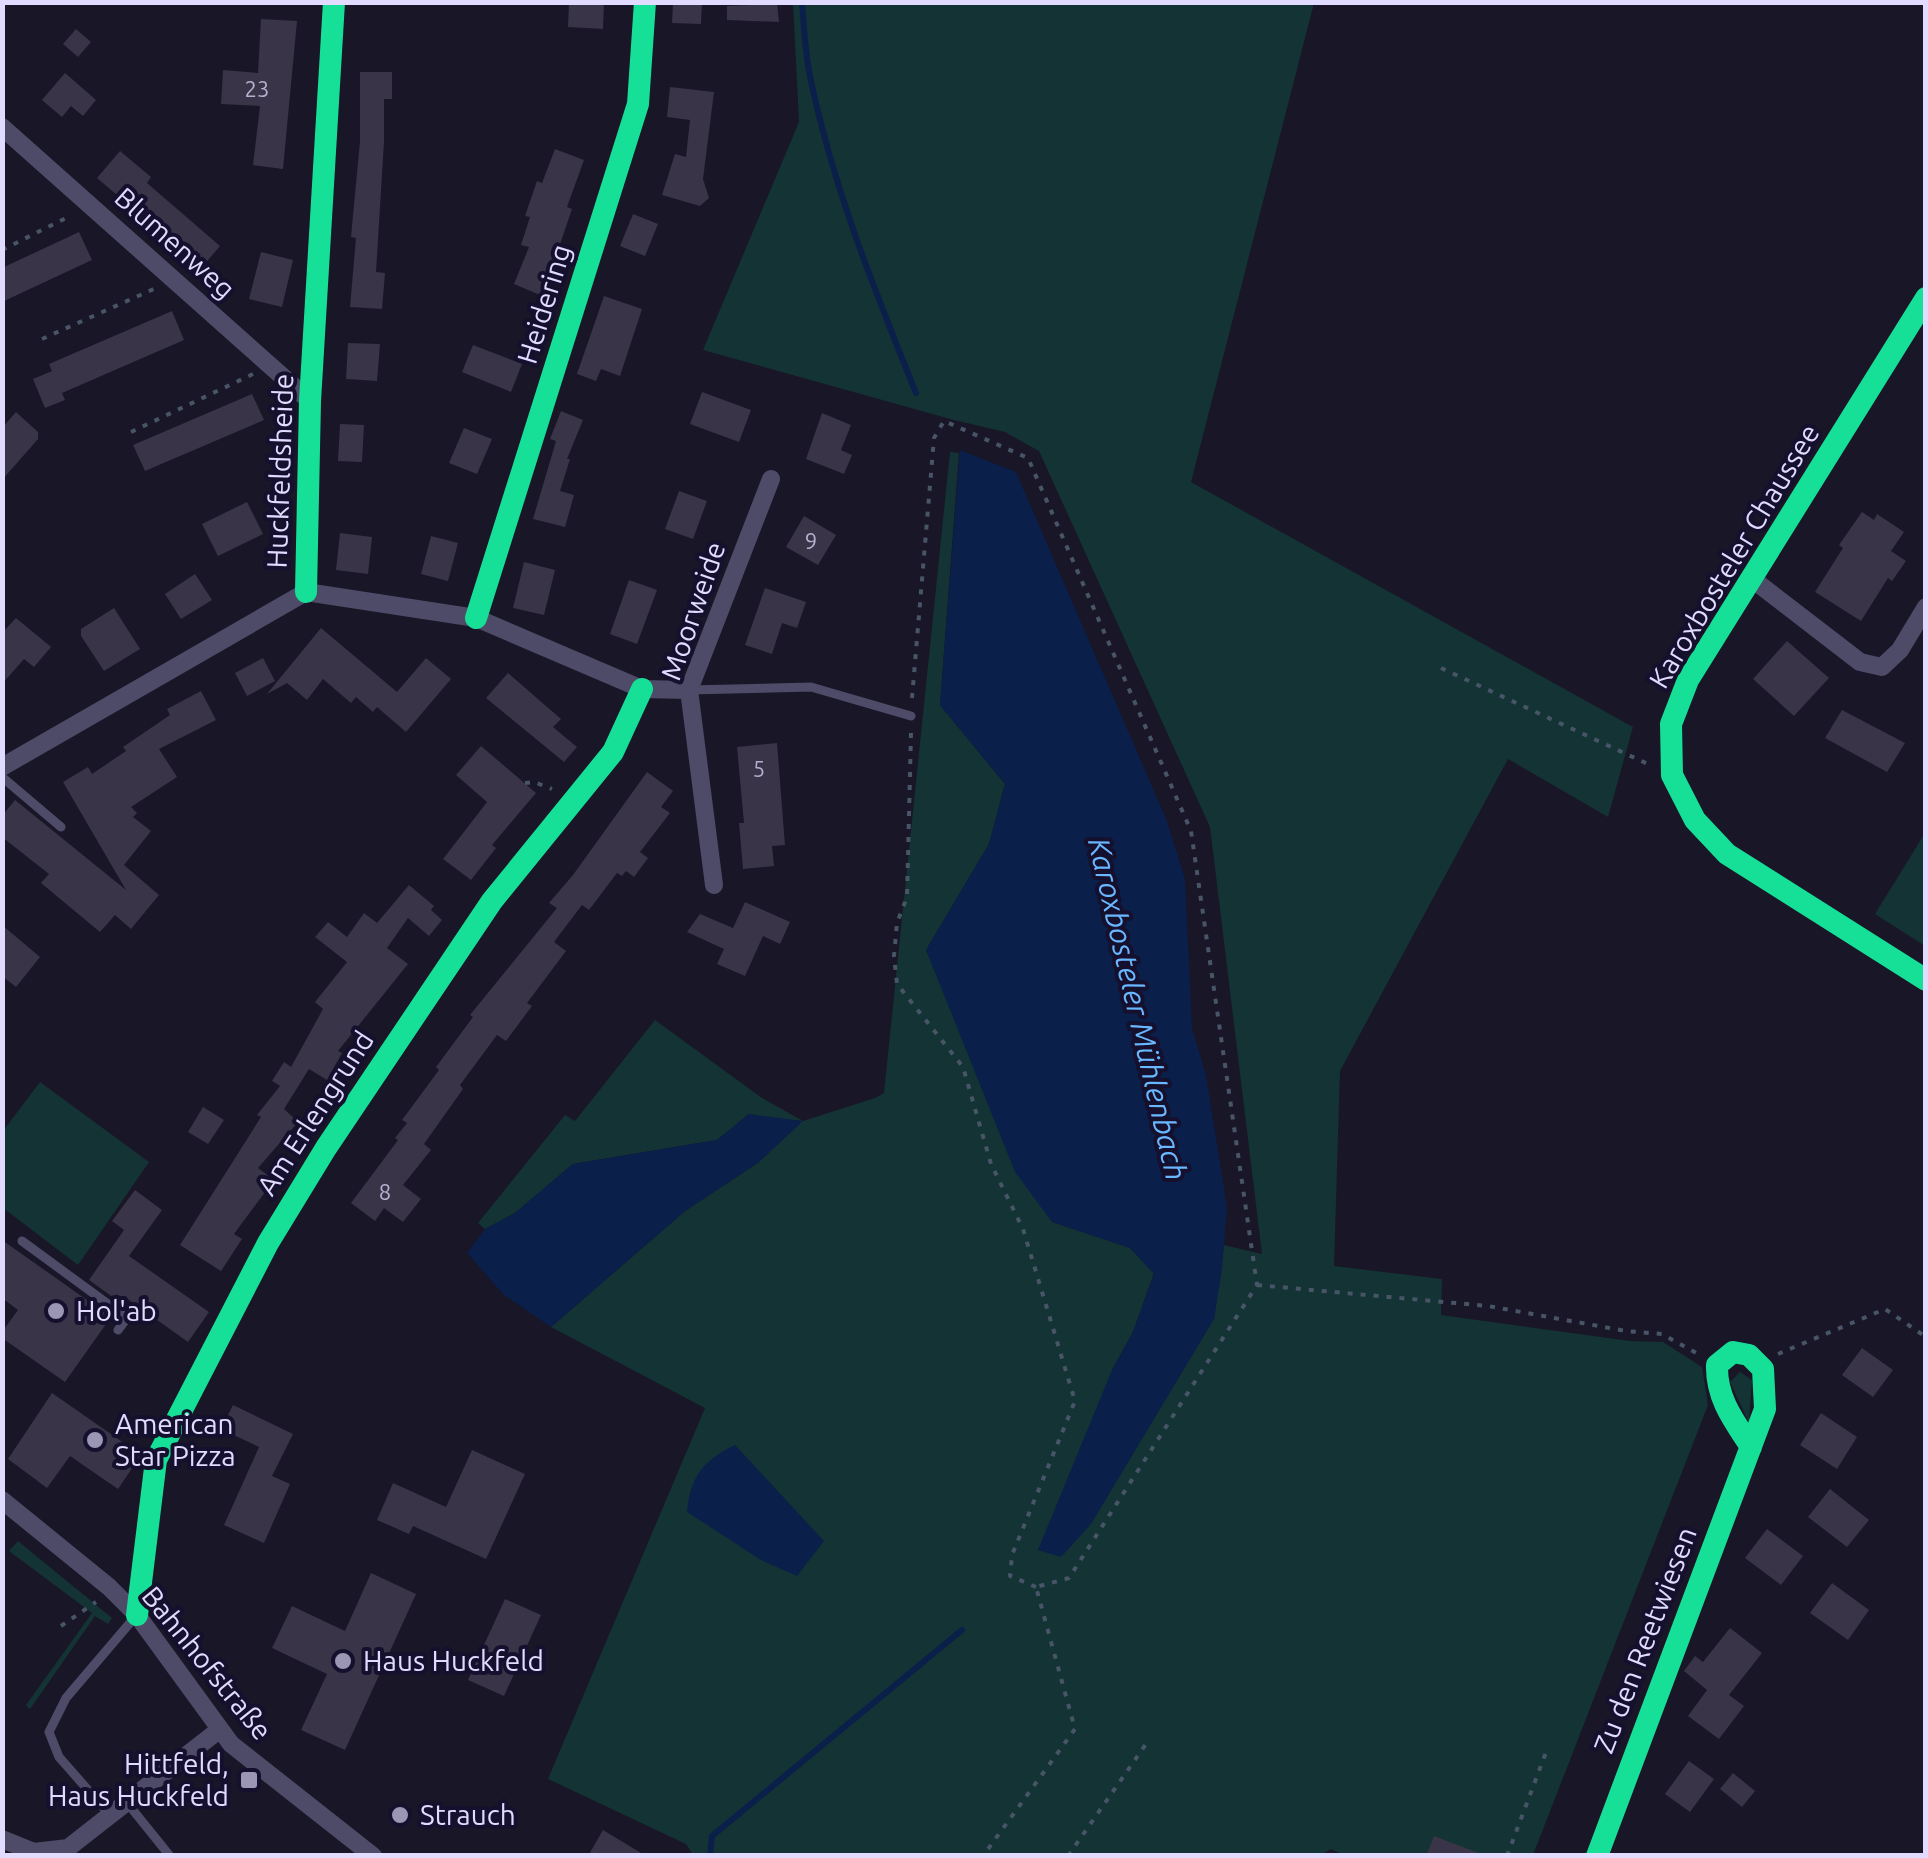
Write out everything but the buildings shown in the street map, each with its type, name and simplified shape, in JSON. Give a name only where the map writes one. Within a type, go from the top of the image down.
[{"type":"street","name":"Huckfeldsheide","points":[[2,767],[306,592],[310,400],[334,2]]},
{"type":"street","name":"Heidering","points":[[476,618],[638,104],[645,2]]},
{"type":"street","name":"Blumenweg","points":[[2,127],[310,400]]},
{"type":"street","name":"Karoxbosteler Chaussee","points":[[1926,298],[1688,680],[1671,724],[1672,776],[1695,820],[1728,854],[1926,980]]},
{"type":"street","name":"Moorweide","points":[[714,885],[689,690],[772,479]]},
{"type":"street","points":[[1751,578],[1860,662],[1882,667],[1900,650],[1926,606]]},
{"type":"street","points":[[306,592],[476,618],[642,689],[689,690]]},
{"type":"street","name":"Am Erlengrund","points":[[137,1615],[156,1460],[268,1243],[326,1148],[492,900],[613,752],[642,689]]},
{"type":"street","points":[[1752,1448],[1722,1404],[1716,1375],[1718,1365],[1733,1352],[1756,1360]]},
{"type":"street","name":"Zu den Reetwiesen","points":[[1596,1856],[1752,1448],[1764,1409],[1764,1375],[1756,1360]]},
{"type":"street","name":"Bahnhofstraße","points":[[2,1500],[137,1615],[220,1730],[259,1769],[373,1856]]},
{"type":"street","points":[[2,1839],[34,1852],[68,1848],[220,1730]]},
{"type":"lane","points":[[689,690],[811,687],[911,716]]},
{"type":"lane","points":[[2,777],[60,827]]},
{"type":"lane","points":[[22,1242],[127,1318],[118,1330]]},
{"type":"lane","points":[[112,1817],[54,1750],[49,1732],[66,1698],[137,1615]]},
{"type":"lane","points":[[128,1804],[170,1856]]},
{"type":"path","points":[[2,250],[91,206]]},
{"type":"path","points":[[42,339],[174,280]]},
{"type":"path","points":[[131,432],[270,365]]},
{"type":"path","points":[[944,421],[1028,458],[1191,830],[1257,1285],[1068,1578],[1036,1587],[1010,1576],[1012,1555],[1076,1401],[1023,1229],[992,1164],[963,1066],[897,984],[894,956],[897,923],[907,897],[911,716],[934,438],[944,421]]},
{"type":"path","points":[[1441,668],[1672,776]]},
{"type":"path","points":[[1257,1285],[1488,1306],[1662,1334],[1718,1365]]},
{"type":"path","points":[[1756,1360],[1776,1356],[1884,1309],[1926,1338]]},
{"type":"path","points":[[984,1856],[1075,1729],[1036,1587]]},
{"type":"path","points":[[62,1626],[88,1611],[109,1588]]},
{"type":"path","points":[[1068,1856],[1146,1744]]},
{"type":"path","points":[[1507,1856],[1548,1747]]},
{"type":"green space","points":[[793,3],[1314,3],[1191,482],[1633,727],[1608,817],[1508,759],[1340,1071],[1334,1266],[1442,1279],[1441,1315],[1663,1342],[1702,1367],[1708,1405],[1533,1855],[1346,1856],[1331,1849],[1319,1856],[693,1855],[686,1844],[548,1779],[705,1408],[551,1327],[685,1211],[759,1162],[749,1114],[717,1140],[573,1164],[515,1213],[485,1229],[478,1223],[565,1115],[575,1121],[655,1020],[762,1098],[803,1121],[884,1093],[950,452],[959,453],[940,705],[1005,784],[989,844],[926,950],[1052,1222],[1130,1248],[1154,1273],[1133,1332],[1112,1370],[1214,1319],[1224,1245],[1262,1254],[1210,827],[1039,451],[1005,432],[703,350],[799,122]]},
{"type":"green space","points":[[1925,833],[1925,946],[1875,914]]},
{"type":"green space","points":[[40,1082],[149,1162],[78,1265],[3,1208],[3,1131]]},
{"type":"green space","points":[[1740,1372],[1752,1380],[1749,1423],[1730,1382]]},
{"type":"green space","points":[[18,1541],[112,1618],[108,1624],[95,1616],[30,1709],[26,1705],[92,1613],[9,1551]]},
{"type":"water","points":[[960,450],[1016,472],[1167,821],[1185,879],[1192,1028],[1206,1075],[1227,1207],[1214,1319],[1091,1524],[1061,1557],[1038,1550],[1112,1370],[1133,1332],[1154,1274],[1130,1248],[1052,1222],[1015,1172],[926,950],[989,844],[1005,784],[940,705]]},
{"type":"water","points":[[749,1114],[803,1121],[759,1162],[685,1211],[551,1327],[504,1295],[467,1253],[485,1229],[515,1213],[573,1164],[717,1140]]},
{"type":"water","points":[[735,1445],[824,1541],[797,1576],[761,1560],[687,1512],[691,1488],[700,1471]]},
{"type":"waterway","name":"Karoxbosteler Mühlenbach","points":[[802,2],[809,71],[829,154],[869,275],[916,393]]},
{"type":"waterway","name":"Karoxbosteler Mühlenbach","points":[[710,1856],[712,1836],[962,1630]]},
{"type":"traffic: fast","points":[[306,592],[310,401],[334,2]]},
{"type":"traffic: fast","points":[[476,618],[638,104],[645,2]]},
{"type":"traffic: fast","points":[[1926,298],[1688,680],[1671,724],[1672,775],[1695,820],[1727,854],[1926,980]]},
{"type":"traffic: fast","points":[[137,1615],[156,1460],[268,1243],[326,1148],[492,901],[613,752],[642,689]]},
{"type":"traffic: fast","points":[[1597,1856],[1765,1409],[1763,1369],[1749,1355],[1733,1352],[1717,1365],[1717,1377],[1727,1409],[1738,1428],[1745,1437],[1751,1447]]},
{"type":"place","name":"Hol'ab","points":[[56,1311]]},
{"type":"place","name":"American Star Pizza","points":[[95,1440]]},
{"type":"place","name":"Haus Huckfeld","points":[[343,1661]]},
{"type":"place","name":"Hittfeld, Haus Huckfeld","points":[[249,1780]]},
{"type":"place","name":"Strauch","points":[[400,1815]]}]
